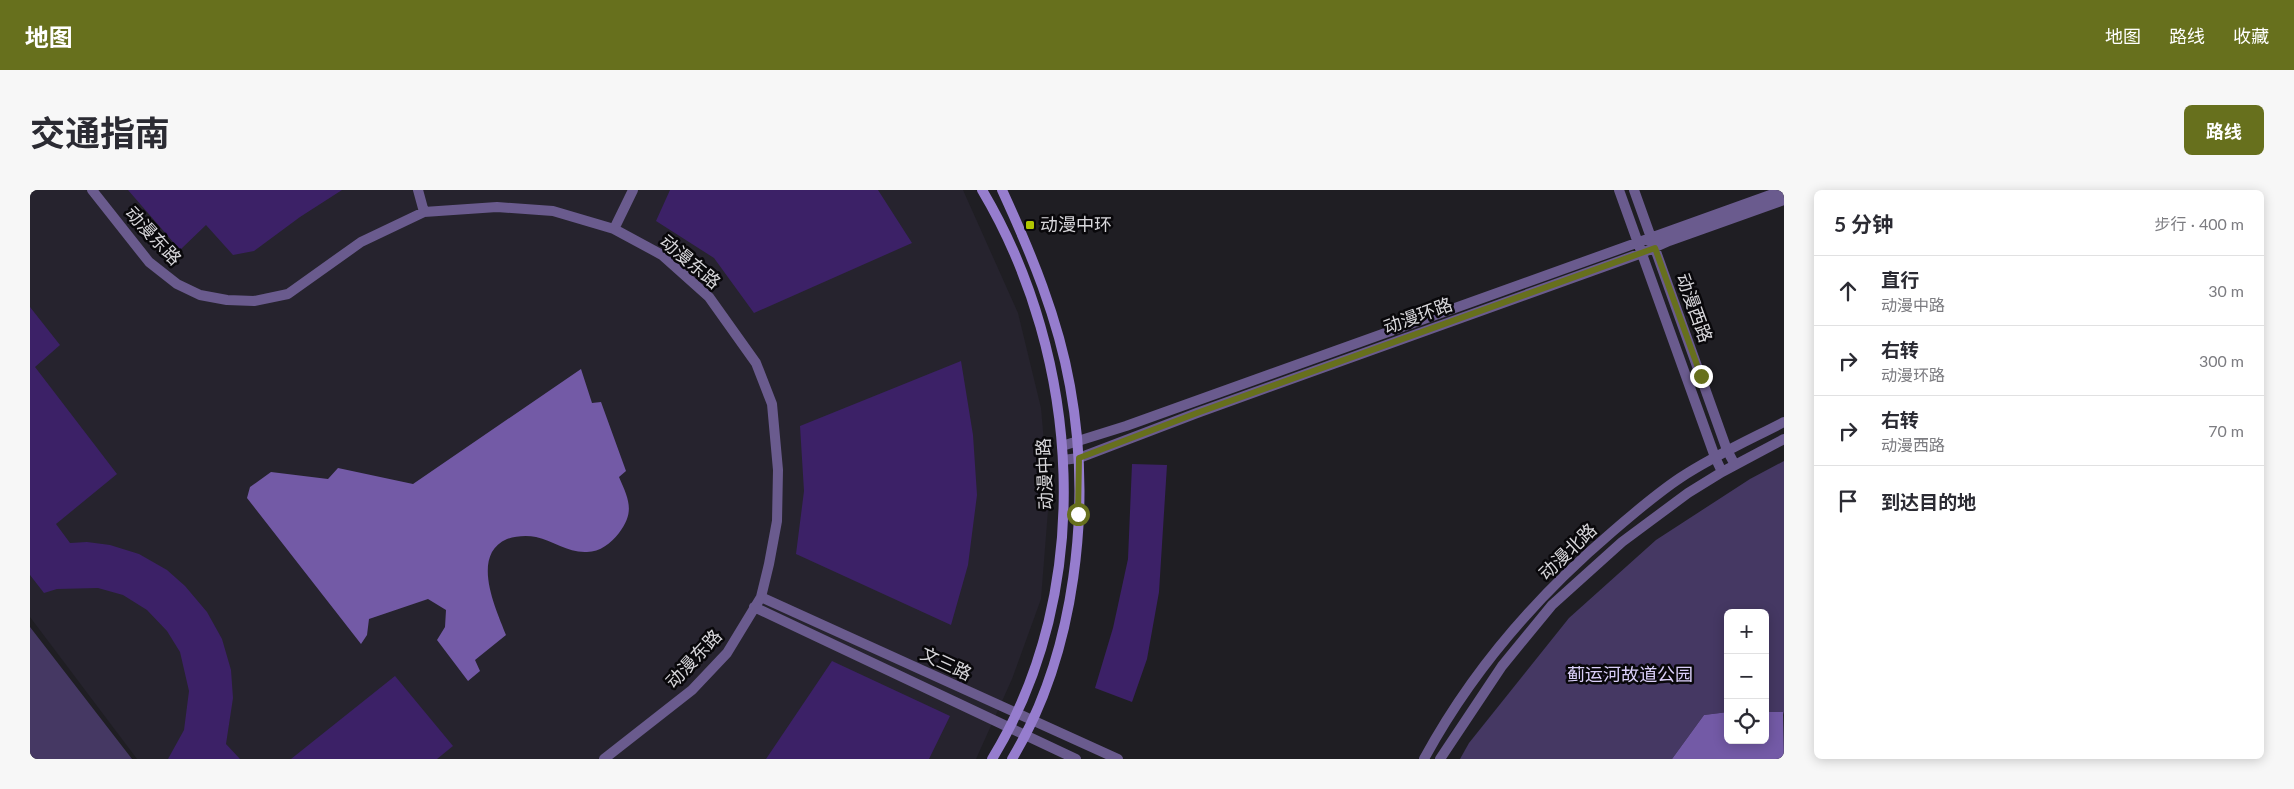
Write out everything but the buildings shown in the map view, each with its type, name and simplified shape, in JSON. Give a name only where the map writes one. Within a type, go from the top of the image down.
[{"type":"street","name":"动漫东路","points":[[92,190],[150,262],[177,284],[200,295],[227,300],[254,301],[288,294],[360,242],[424,212],[498,207],[553,211],[614,228],[662,255],[709,297],[756,363],[772,404],[778,470],[777,521],[761,597],[727,653],[692,690],[604,759]]},
{"type":"street","points":[[418,190],[424,212]]},
{"type":"street","points":[[614,228],[633,190]]},
{"type":"street","name":"动漫中路","points":[[982,190],[1009,244],[1042,330],[1056,394],[1063,460],[1064,508],[1058,577],[1044,638],[1018,714],[992,759]]},
{"type":"street","name":"动漫中路","points":[[1002,190],[1045,292],[1054,321],[1070,385],[1079,458],[1075,565],[1064,624],[1052,668],[1033,721],[1026,737],[1012,759]]},
{"type":"street","name":"动漫西路","points":[[1619,190],[1722,472]]},
{"type":"street","name":"动漫西路","points":[[1634,190],[1727,450],[1735,465]]},
{"type":"street","name":"动漫环路","points":[[1062,446],[1078,442],[1784,190]]},
{"type":"street","name":"动漫环路","points":[[1063,460],[1079,458],[1206,409],[1642,253],[1784,200]]},
{"type":"street","name":"动漫北路","points":[[1424,759],[1442,726],[1500,644],[1576,563],[1630,516],[1679,479],[1727,450],[1784,422]]},
{"type":"street","name":"动漫北路","points":[[1440,759],[1502,666],[1552,605],[1622,542],[1688,493],[1722,472],[1784,439]]},
{"type":"street","name":"文三路","points":[[761,597],[1118,759]]},
{"type":"street","name":"文三路","points":[[754,607],[1076,759]]},
{"type":"shaded area","points":[[33,190],[963,190],[1018,313],[1041,408],[1049,498],[1041,599],[1012,679],[976,759],[137,759],[30,617],[30,193]]},
{"type":"shaded area","points":[[581,369],[592,403],[601,402],[626,471],[619,477],[628,499],[629,512],[627,519],[619,533],[612,540],[601,549],[592,552],[574,551],[543,539],[529,536],[507,539],[496,547],[490,557],[489,583],[506,635],[475,660],[480,671],[468,681],[437,640],[445,627],[446,610],[428,599],[369,619],[367,635],[361,644],[247,498],[250,487],[271,472],[328,479],[338,468],[413,484]]},
{"type":"shaded area","points":[[1724,712],[1724,744],[1769,744],[1769,712],[1783,712],[1784,759],[1672,759],[1704,715]]},
{"type":"green space","name":"蓟运河故道公园","points":[[1784,461],[1784,715],[1783,712],[1769,712],[1769,609],[1724,609],[1724,712],[1704,715],[1672,759],[1460,759],[1469,743],[1569,618],[1656,540],[1750,479]]},
{"type":"green space","points":[[30,627],[132,759],[30,759]]},
{"type":"place","name":"动漫中环","points":[[1030,225]]},
{"type":"route","points":[[1078,514],[1079,458],[1197,413],[1655,248],[1701,376]]}]
